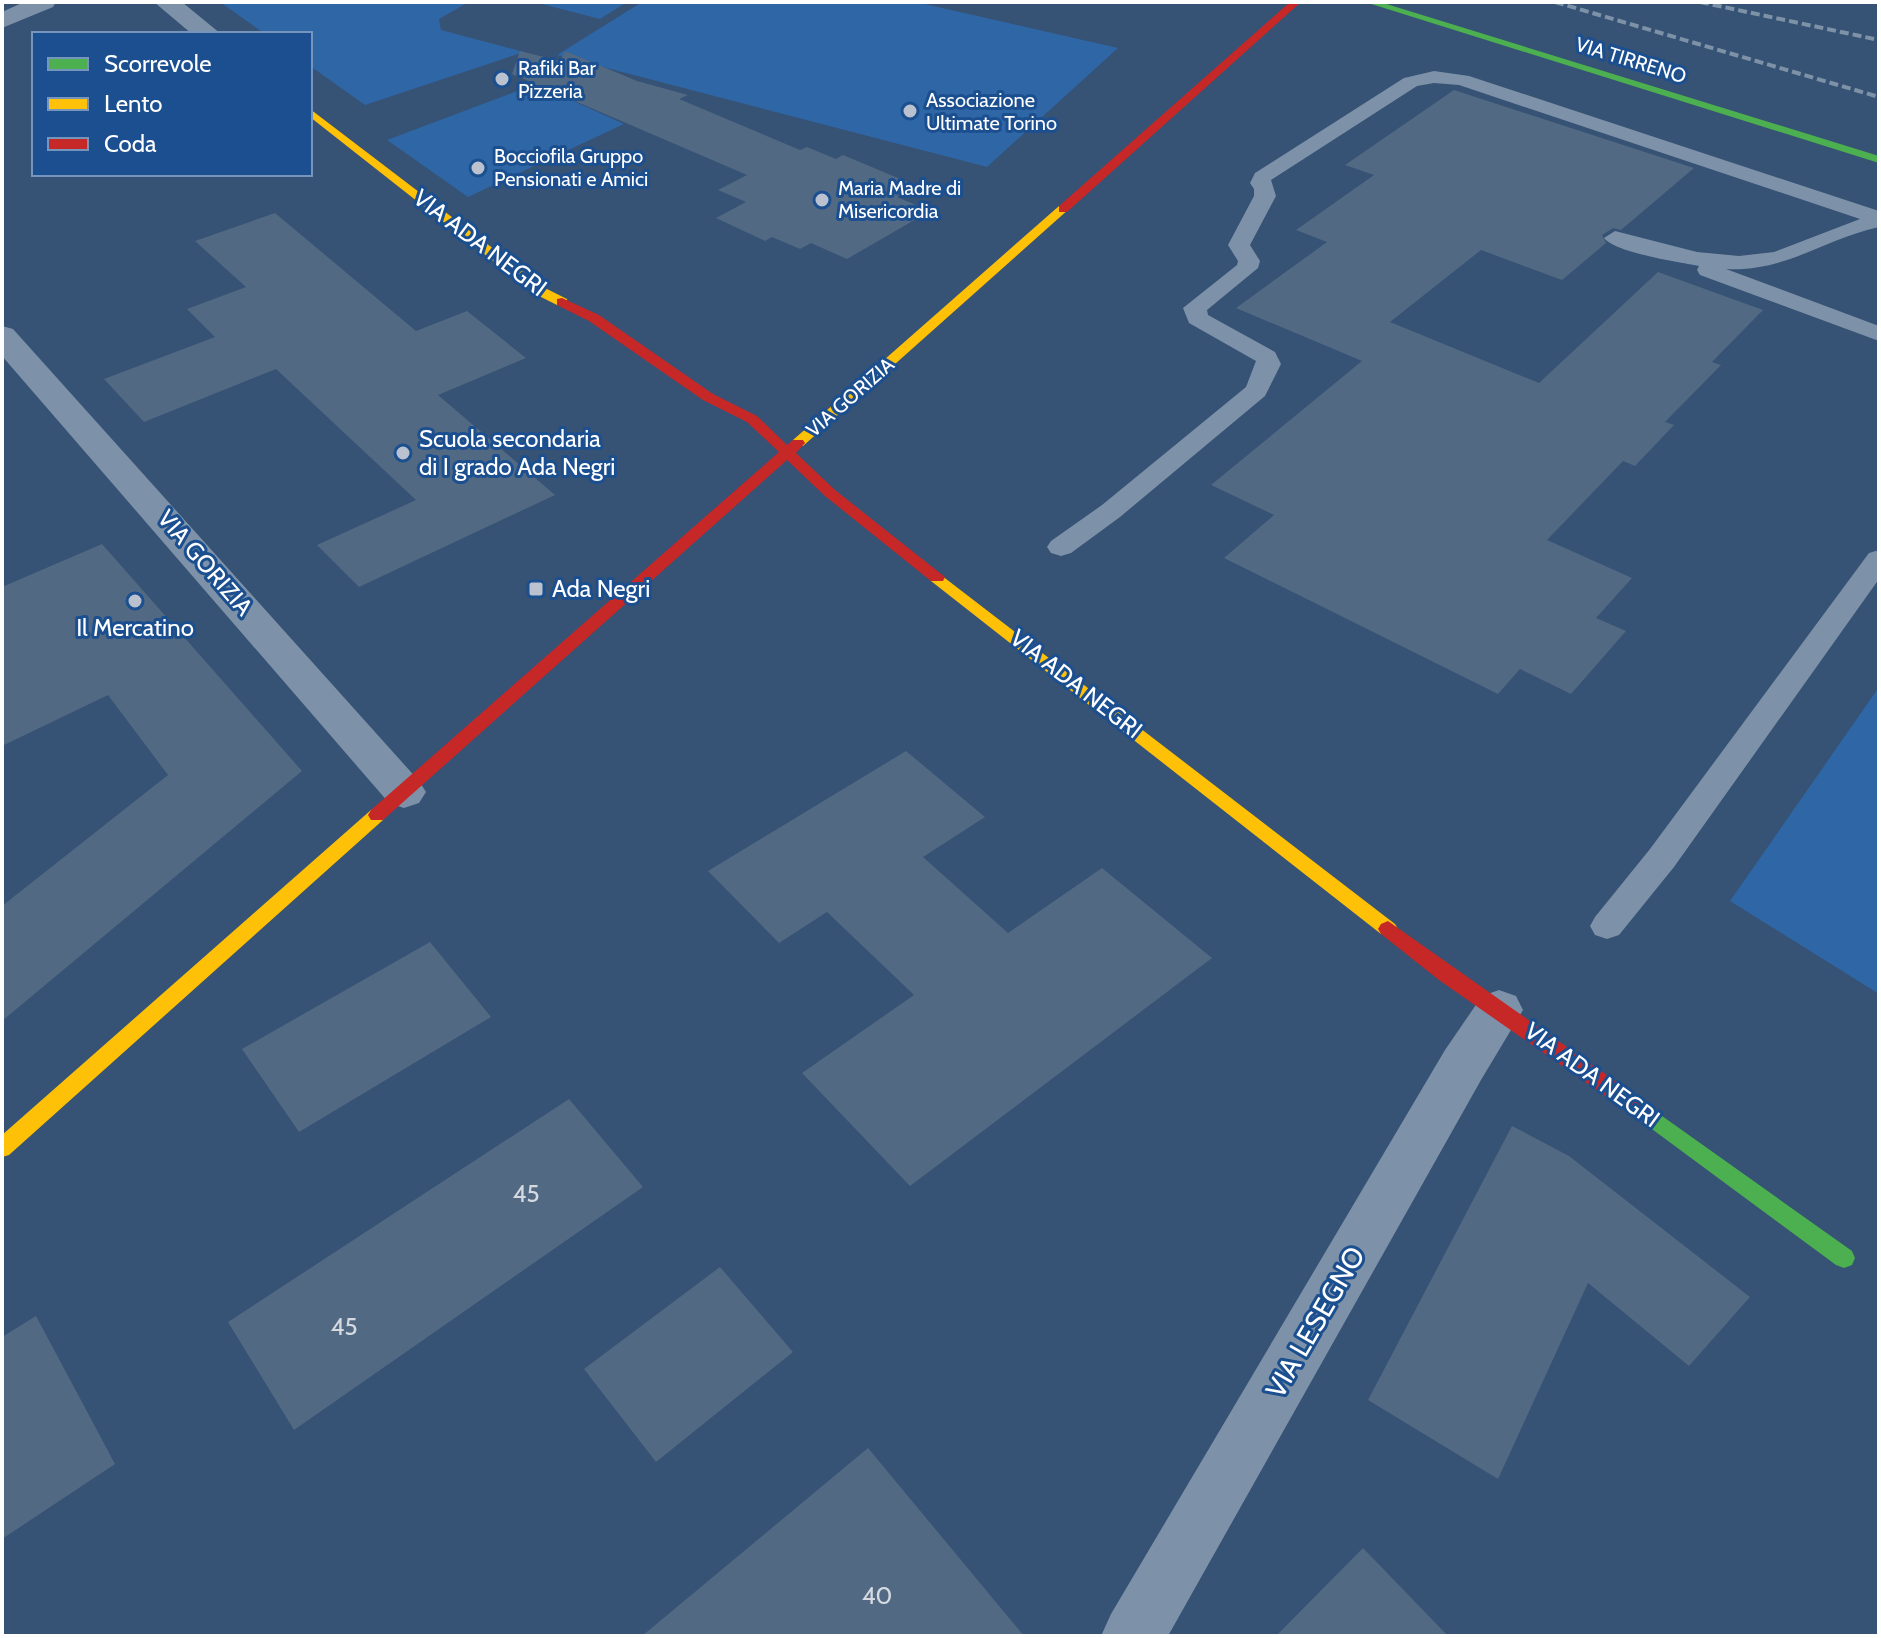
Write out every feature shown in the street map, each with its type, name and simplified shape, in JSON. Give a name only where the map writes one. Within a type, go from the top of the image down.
[{"type":"street","points":[[2,21],[44,2]]},
{"type":"street","points":[[166,2],[205,32]]},
{"type":"street","name":"VIA GORIZIA","points":[[2,1148],[1296,2]]},
{"type":"street","name":"VIA TIRRENO","points":[[1370,2],[1879,160]]},
{"type":"street","name":"VIA ADA NEGRI","points":[[312,114],[530,284],[594,318],[708,397],[752,419],[830,493],[1433,964],[1844,1258]]},
{"type":"street","name":"VIA GORIZIA","points":[[2,336],[404,792]]},
{"type":"street","name":"VIA LESEGNO","points":[[1133,1636],[1463,1065],[1499,1010]]},
{"type":"lane","points":[[1061,547],[1111,511],[1256,391],[1269,364],[1267,357],[1197,318],[1195,308],[1247,268],[1249,261],[1239,245],[1265,196],[1265,187],[1260,183],[1262,177],[1411,82],[1434,77],[1462,80],[1879,220]]},
{"type":"lane","points":[[1652,249],[1705,260],[1750,262],[1778,257],[1827,236],[1879,220]]},
{"type":"lane","points":[[1615,238],[1879,334]]},
{"type":"lane","points":[[1607,926],[1662,858],[1879,559]]},
{"type":"shaded area","points":[[220,2],[469,2],[439,19],[441,30],[524,52],[365,105],[312,67],[312,32],[262,32]]},
{"type":"shaded area","points":[[534,2],[627,2],[600,19]]},
{"type":"shaded area","name":"Associazione Ultimate Torino","points":[[642,2],[916,2],[1118,48],[987,167],[557,55]]},
{"type":"shaded area","name":"Bocciofila Gruppo Pensionati e Amici","points":[[536,84],[624,124],[468,197],[387,140]]},
{"type":"shaded area","points":[[1879,687],[1879,994],[1730,901]]},
{"type":"building","name":"Maria Madre di Misericordia","points":[[520,51],[560,61],[565,51],[637,81],[688,95],[679,99],[800,150],[807,147],[836,159],[843,155],[917,186],[897,197],[930,211],[847,259],[811,243],[800,249],[772,237],[765,241],[716,218],[746,202],[718,190],[747,175],[512,74]]},
{"type":"building","points":[[1454,90],[1694,168],[1621,230],[1613,228],[1602,235],[1606,243],[1562,280],[1481,250],[1390,322],[1539,383],[1658,272],[1763,310],[1712,362],[1721,365],[1665,422],[1674,425],[1635,466],[1623,461],[1547,540],[1632,578],[1596,618],[1626,631],[1571,694],[1520,669],[1498,694],[1224,558],[1274,515],[1211,485],[1362,361],[1236,308],[1327,242],[1296,230],[1374,175],[1345,165]]},
{"type":"building","points":[[275,213],[416,331],[467,311],[526,358],[438,395],[555,495],[359,587],[317,545],[416,500],[276,369],[144,422],[104,379],[215,337],[187,309],[246,287],[195,241]]},
{"type":"building","points":[[102,544],[302,771],[2,1021],[2,906],[168,775],[108,695],[2,746],[2,587]]},
{"type":"building","points":[[906,751],[985,817],[923,857],[1008,933],[1102,868],[1212,958],[910,1186],[802,1073],[914,995],[827,912],[779,943],[708,871]]},
{"type":"building","points":[[430,942],[491,1017],[299,1132],[242,1049]]},
{"type":"building","points":[[569,1099],[643,1187],[294,1430],[228,1322]]},
{"type":"building","points":[[1512,1126],[1569,1156],[1750,1297],[1689,1366],[1588,1283],[1498,1479],[1368,1400]]},
{"type":"building","points":[[720,1267],[793,1352],[656,1462],[584,1369]]},
{"type":"building","points":[[36,1316],[115,1464],[2,1539],[2,1337]]},
{"type":"building","points":[[868,1448],[1024,1636],[642,1636]]},
{"type":"building","points":[[1363,1548],[1448,1636],[1276,1636]]},
{"type":"railway","points":[[1555,2],[1879,97]]},
{"type":"railway","points":[[1700,2],[1879,40]]},
{"type":"traffic: fast","points":[[1370,2],[1879,160]]},
{"type":"traffic: fast","points":[[1648,1115],[1844,1258]]},
{"type":"traffic: slow","points":[[312,114],[540,291],[562,302]]},
{"type":"traffic: slow","points":[[798,443],[1063,209]]},
{"type":"traffic: slow","points":[[937,577],[1388,929]]},
{"type":"traffic: slow","points":[[2,1148],[377,815]]},
{"type":"traffic: jam","points":[[1063,209],[1296,2]]},
{"type":"traffic: jam","points":[[562,302],[594,318],[708,397],[752,419],[830,493],[937,577]]},
{"type":"traffic: jam","points":[[377,815],[798,443]]},
{"type":"traffic: jam","points":[[1388,929],[1446,974],[1648,1115]]},
{"type":"place","name":"Rafiki Bar Pizzeria","points":[[502,79]]},
{"type":"place","name":"Associazione Ultimate Torino","points":[[910,111]]},
{"type":"place","name":"Bocciofila Gruppo Pensionati e Amici","points":[[478,168]]},
{"type":"place","name":"Maria Madre di Misericordia","points":[[822,200]]},
{"type":"place","name":"Scuola secondaria di I grado Ada Negri","points":[[403,453]]},
{"type":"place","name":"Ada Negri","points":[[536,589]]},
{"type":"place","name":"Il Mercatino","points":[[135,601]]}]
